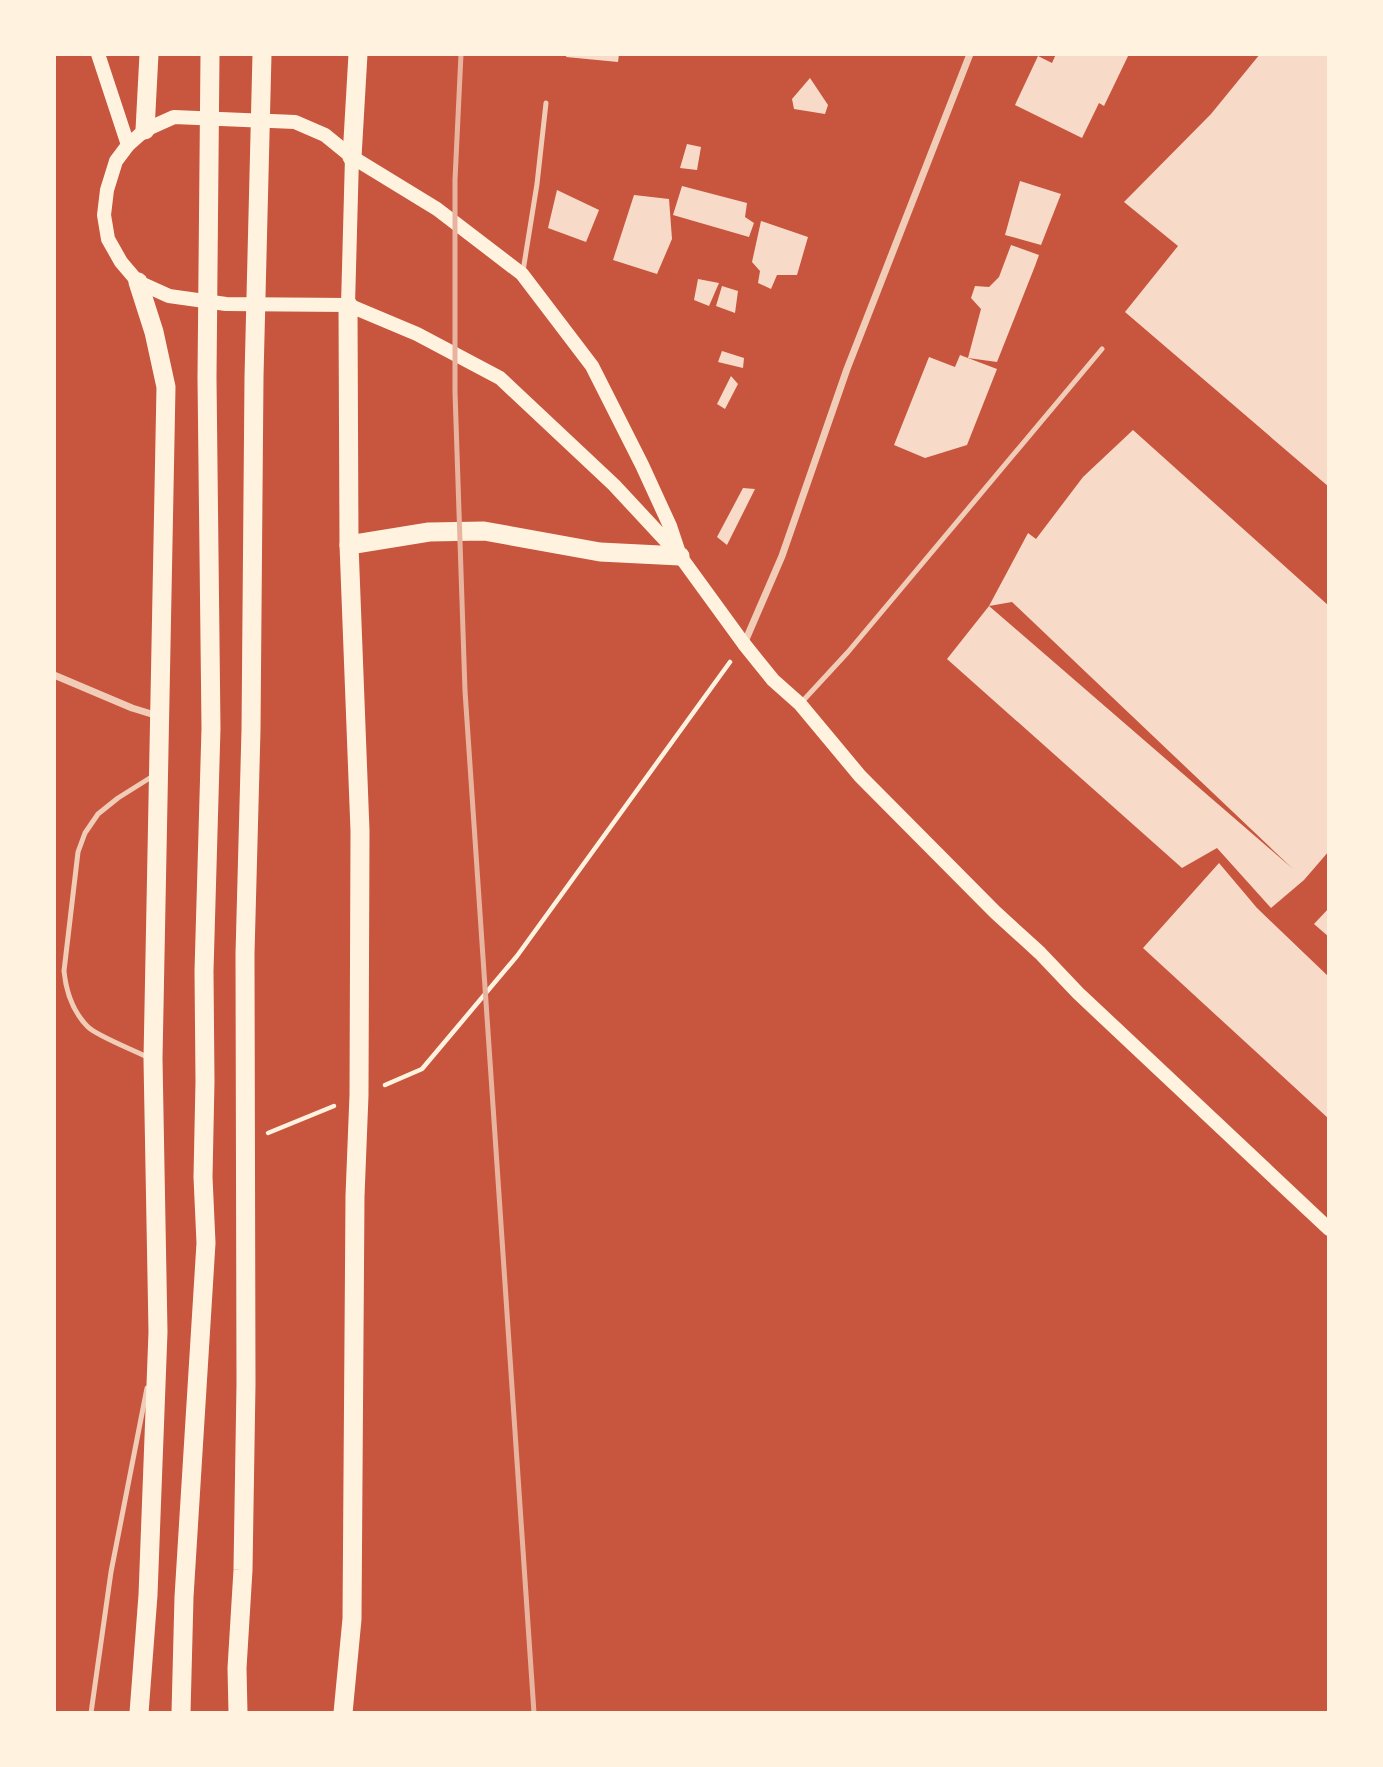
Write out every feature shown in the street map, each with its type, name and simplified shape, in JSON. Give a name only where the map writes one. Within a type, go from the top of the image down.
[{"type":"highway","points":[[145,130],[149,54]]},
{"type":"highway","points":[[181,1713],[184,1584],[206,1243],[203,1177],[204,971],[211,728],[207,377],[210,54]]},
{"type":"highway","points":[[237,1713],[243,1570],[246,1372],[245,954],[262,54]]},
{"type":"highway","points":[[352,157],[358,54]]},
{"type":"highway","points":[[138,282],[154,332],[166,387],[152,1059],[158,1332],[148,1595],[139,1713]]},
{"type":"highway","points":[[343,1713],[352,1619],[355,1196],[359,1096],[359,831],[349,545],[348,305]]},
{"type":"highway","points":[[349,545],[429,532],[484,531],[600,552],[680,556]]},
{"type":"main road","points":[[99,54],[128,145]]},
{"type":"main road","points":[[680,556],[659,502],[592,366],[522,274],[437,209],[352,157],[325,135],[295,122],[174,117],[145,130],[128,145],[116,161],[107,190],[104,215],[108,239],[121,262],[138,282],[169,296],[226,304],[348,305],[416,334],[500,378],[614,485],[680,556],[773,680],[800,704],[860,776],[1140,1053],[1329,1229]]},
{"type":"main road","points":[[348,305],[352,157]]},
{"type":"street","points":[[744,644],[782,556],[847,369],[970,54]]},
{"type":"street","points":[[54,675],[158,716]]},
{"type":"lane","points":[[522,274],[537,184],[546,103]]},
{"type":"lane","points":[[800,704],[848,652],[1102,349]]},
{"type":"lane","points":[[152,1059],[90,1029],[76,1010],[66,988],[64,971],[78,852],[85,833],[98,814],[159,772]]},
{"type":"lane","points":[[150,1372],[158,1332]]},
{"type":"lane","points":[[91,1713],[111,1572],[147,1385]]},
{"type":"path","points":[[245,1143],[422,1069],[517,956],[744,644]]},
{"type":"building","points":[[567,54],[619,54],[618,62],[566,57]]},
{"type":"building","points":[[1056,54],[1129,54],[1104,106],[1099,103],[1082,138],[1015,105],[1038,56],[1052,63]]},
{"type":"building","points":[[1260,54],[1329,54],[1329,487],[1125,312],[1178,246],[1124,202],[1211,114]]},
{"type":"building","points":[[810,78],[828,105],[825,114],[794,109],[792,99]]},
{"type":"building","points":[[687,144],[701,147],[697,170],[680,168]]},
{"type":"building","points":[[1020,181],[1061,194],[1041,245],[1005,235]]},
{"type":"building","points":[[682,186],[747,203],[745,217],[754,223],[749,237],[673,215]]},
{"type":"building","points":[[557,190],[599,210],[586,242],[548,228]]},
{"type":"building","points":[[634,195],[669,199],[672,239],[657,274],[613,260]]},
{"type":"building","points":[[761,221],[808,237],[797,275],[777,275],[771,289],[758,283],[760,271],[752,262]]},
{"type":"building","points":[[1011,245],[1039,255],[1035,266],[997,362],[968,358],[981,309],[971,298],[975,286],[989,287],[999,277]]},
{"type":"building","points":[[698,279],[719,283],[709,306],[694,300]]},
{"type":"building","points":[[722,286],[738,291],[735,313],[716,306]]},
{"type":"building","points":[[722,351],[744,358],[743,368],[718,362]]},
{"type":"building","points":[[960,355],[997,369],[967,445],[925,458],[894,445],[929,357],[955,367]]},
{"type":"building","points":[[731,376],[738,384],[725,409],[717,404]]},
{"type":"building","points":[[1133,430],[1329,606],[1329,851],[1304,880],[1271,908],[1217,848],[1182,868],[947,659],[989,606],[1028,533],[1036,539],[1083,477]],"holes":[[[1012,602],[1293,869],[989,606]]]},
{"type":"building","points":[[743,488],[755,489],[727,545],[717,537]]},
{"type":"building","points":[[1219,863],[1257,908],[1329,977],[1329,1119],[1143,948]]},
{"type":"building","points":[[1329,908],[1329,937],[1314,924]]},
{"type":"railway","points":[[461,54],[455,180],[455,392],[465,691],[534,1713]]}]
